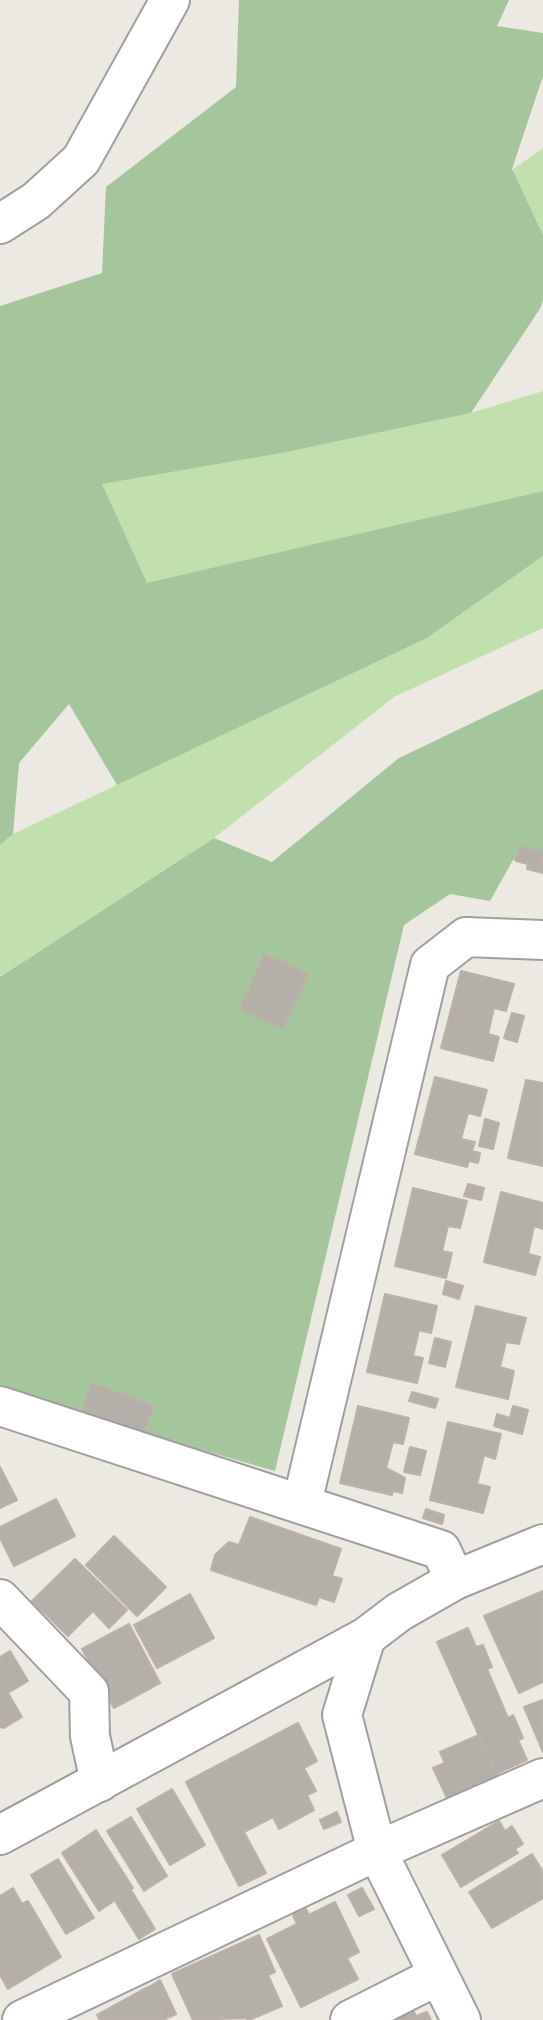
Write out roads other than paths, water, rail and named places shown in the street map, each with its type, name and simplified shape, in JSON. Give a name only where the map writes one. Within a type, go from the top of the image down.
[{"type":"street","points":[[0,224],[36,201],[81,160],[170,0]]},
{"type":"street","points":[[302,1503],[430,965],[466,937],[543,940]]},
{"type":"street","points":[[0,1406],[441,1550],[455,1580]]},
{"type":"street","points":[[0,1835],[366,1637],[399,1612],[455,1580],[543,1544]]},
{"type":"street","points":[[0,1599],[89,1692],[90,1736],[100,1782]]},
{"type":"street","points":[[366,1637],[342,1715],[377,1852],[461,2020]]},
{"type":"street","points":[[22,2020],[377,1852],[543,1778]]},
{"type":"street","points":[[350,2020],[437,1976]]}]
